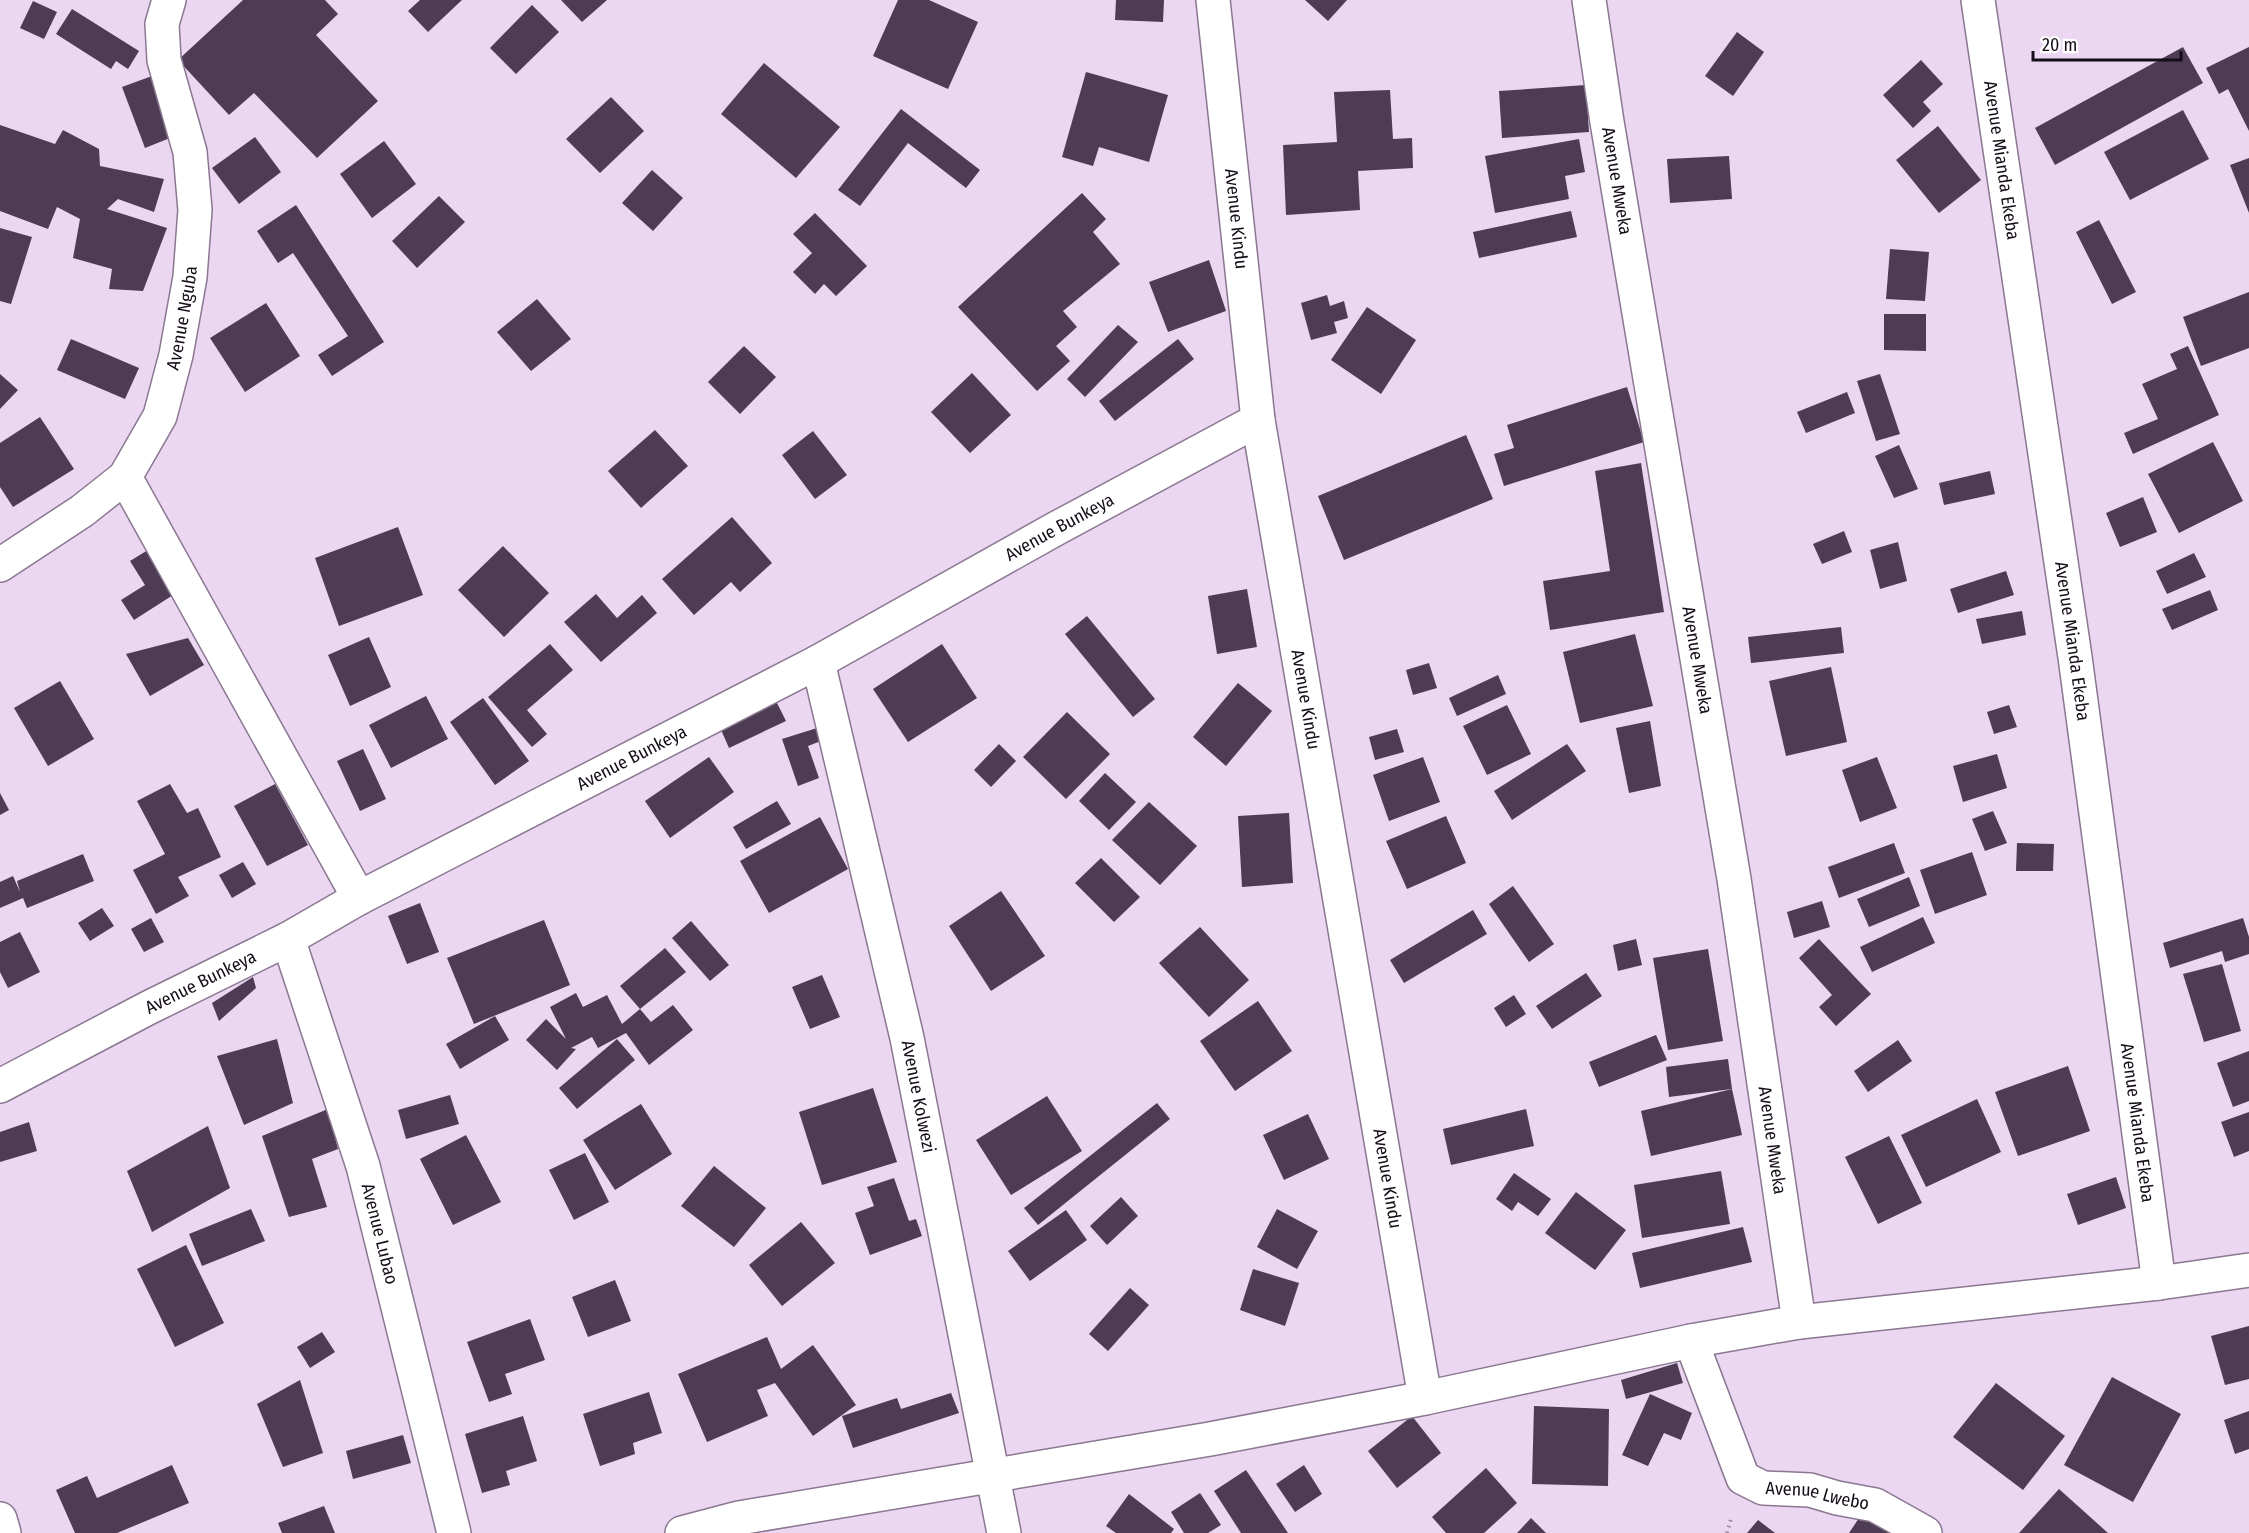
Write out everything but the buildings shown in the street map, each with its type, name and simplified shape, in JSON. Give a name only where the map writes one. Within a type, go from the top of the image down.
[{"type":"street","name":"Avenue Nguba","points":[[0,565],[82,511],[125,477],[160,416],[176,355],[190,277],[195,210],[190,152],[164,60],[162,24],[169,0]]},
{"type":"street","name":"Avenue Kindu","points":[[1213,0],[1258,420],[1425,1398]]},
{"type":"street","name":"Avenue Mweka","points":[[1589,0],[1606,122],[1734,879],[1799,1322]]},
{"type":"street","name":"Avenue Mianda Ekeba","points":[[1978,0],[2075,657],[2159,1283]]},
{"type":"street","name":"Avenue Bunkeya","points":[[0,1086],[148,1008],[288,939],[359,898],[818,662],[1057,528],[1258,420]]},
{"type":"street","points":[[125,477],[359,898]]},
{"type":"street","name":"Avenue Kolwezi","points":[[818,662],[907,1038],[1004,1533]]},
{"type":"street","name":"Avenue Lubao","points":[[288,939],[363,1166],[454,1533]]},
{"type":"street","points":[[682,1533],[739,1518],[906,1489],[992,1477],[1425,1398],[1691,1341],[1799,1322],[2159,1283],[2249,1270]]},
{"type":"street","name":"Avenue Lwebo","points":[[1691,1341],[1743,1478],[1763,1488],[1810,1490],[1875,1505],[1925,1533]]},
{"type":"street","points":[[0,1518],[4,1533]]}]
